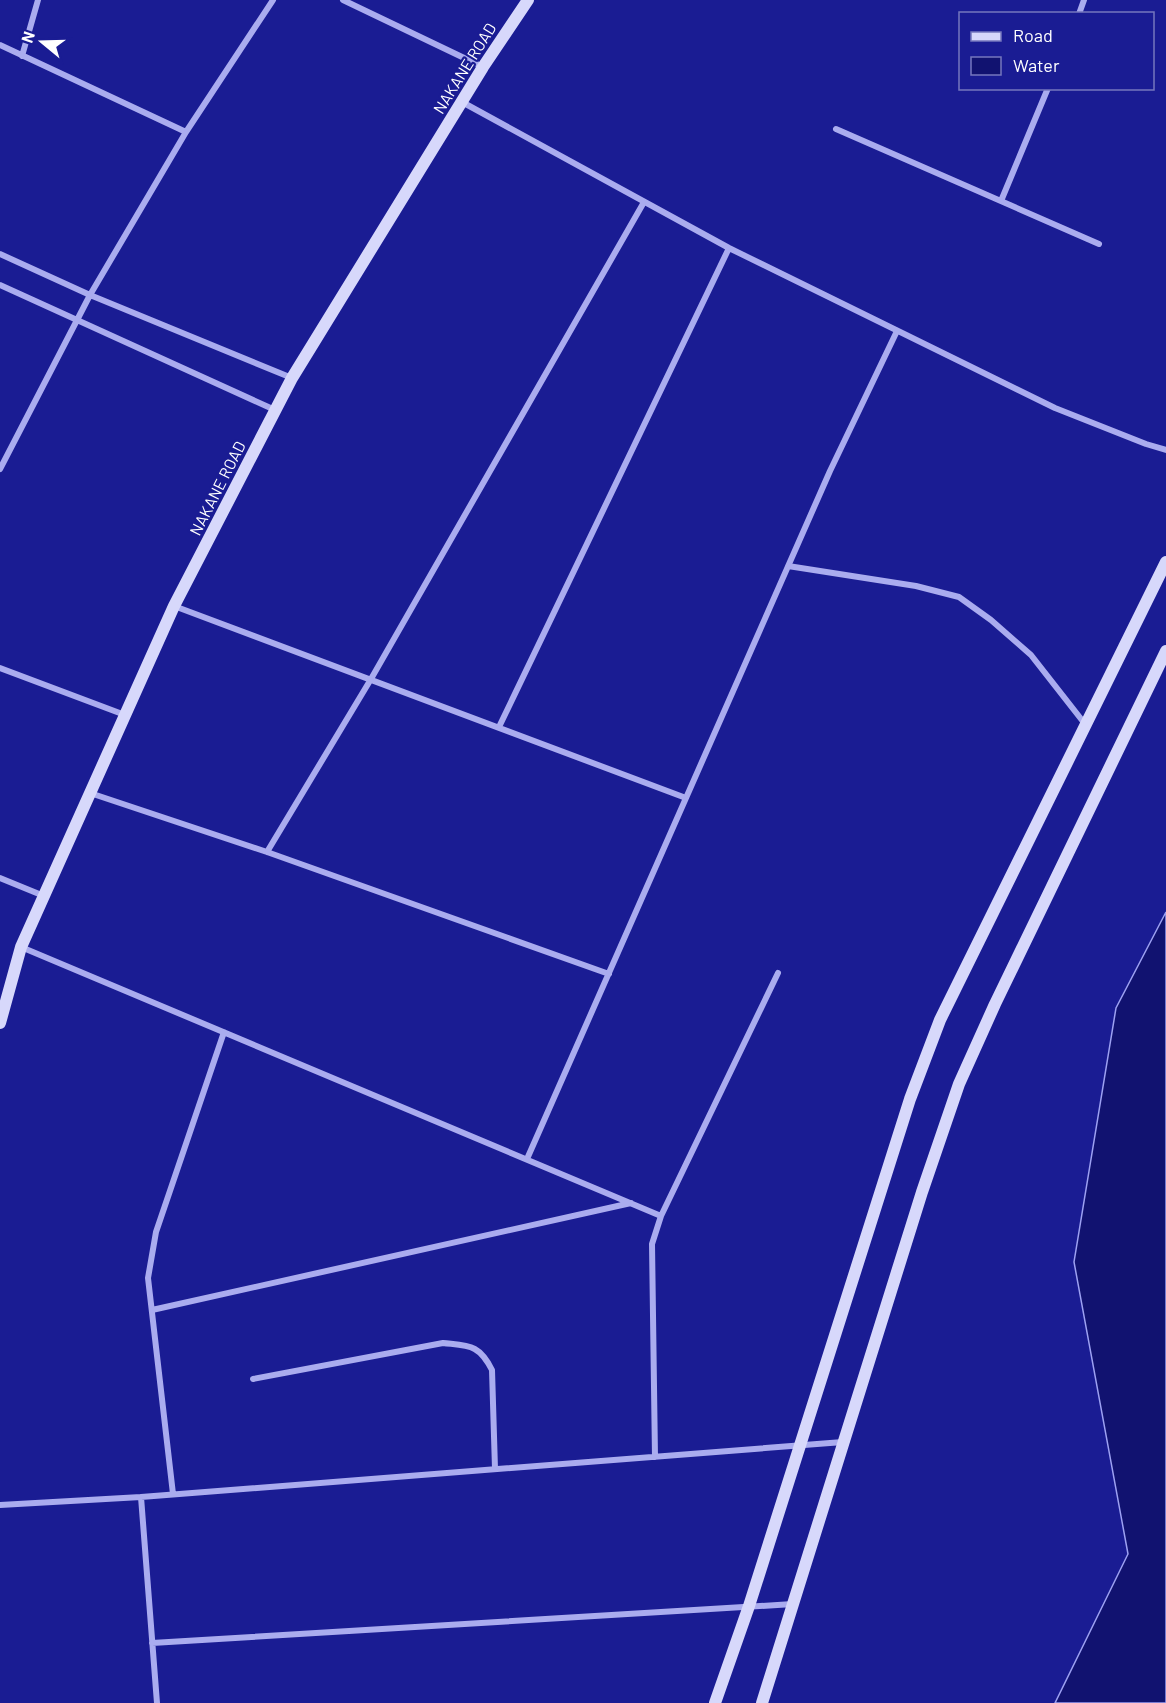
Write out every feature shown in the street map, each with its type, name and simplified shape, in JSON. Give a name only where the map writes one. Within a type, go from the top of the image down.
[{"type":"street","points":[[22,56],[38,0]]},
{"type":"street","points":[[0,469],[90,295],[186,132],[273,0]]},
{"type":"street","points":[[343,0],[483,66]]},
{"type":"street","name":"NAKANE ROAD","points":[[0,1023],[21,947],[174,606],[292,378],[483,66],[528,0]]},
{"type":"street","points":[[0,45],[186,132]]},
{"type":"street","points":[[1001,201],[1047,90]]},
{"type":"street","points":[[462,102],[729,249],[1055,408],[1166,450]]},
{"type":"street","points":[[836,129],[1099,244]]},
{"type":"street","points":[[267,852],[371,679],[644,202]]},
{"type":"street","points":[[499,727],[729,249]]},
{"type":"street","points":[[0,254],[90,295],[292,378]]},
{"type":"street","points":[[0,285],[275,411]]},
{"type":"street","points":[[528,1160],[830,471],[897,331]]},
{"type":"street","points":[[715,1703],[749,1606],[910,1099],[940,1020],[1166,562]]},
{"type":"street","points":[[788,566],[906,585],[958,597],[991,620],[1031,655],[1085,724]]},
{"type":"street","points":[[174,606],[686,798]]},
{"type":"street","points":[[762,1703],[922,1192],[959,1084],[1000,994],[1166,651]]},
{"type":"street","points":[[0,668],[125,715]]},
{"type":"street","points":[[90,794],[267,852],[609,974]]},
{"type":"street","points":[[0,878],[45,896]]},
{"type":"street","points":[[21,947],[661,1216]]},
{"type":"street","points":[[655,1456],[651,1244],[661,1216],[778,973]]},
{"type":"street","points":[[173,1494],[148,1278],[156,1232],[224,1032]]},
{"type":"street","points":[[152,1311],[631,1203]]},
{"type":"street","points":[[253,1379],[443,1343],[471,1346],[485,1357],[492,1370],[495,1469]]},
{"type":"street","points":[[0,1505],[141,1497],[844,1442]]},
{"type":"street","points":[[141,1497],[157,1703]]},
{"type":"street","points":[[152,1643],[793,1604]]},
{"type":"water","points":[[1166,912],[1166,1703],[1055,1703],[1128,1554],[1074,1262],[1116,1008]]}]
